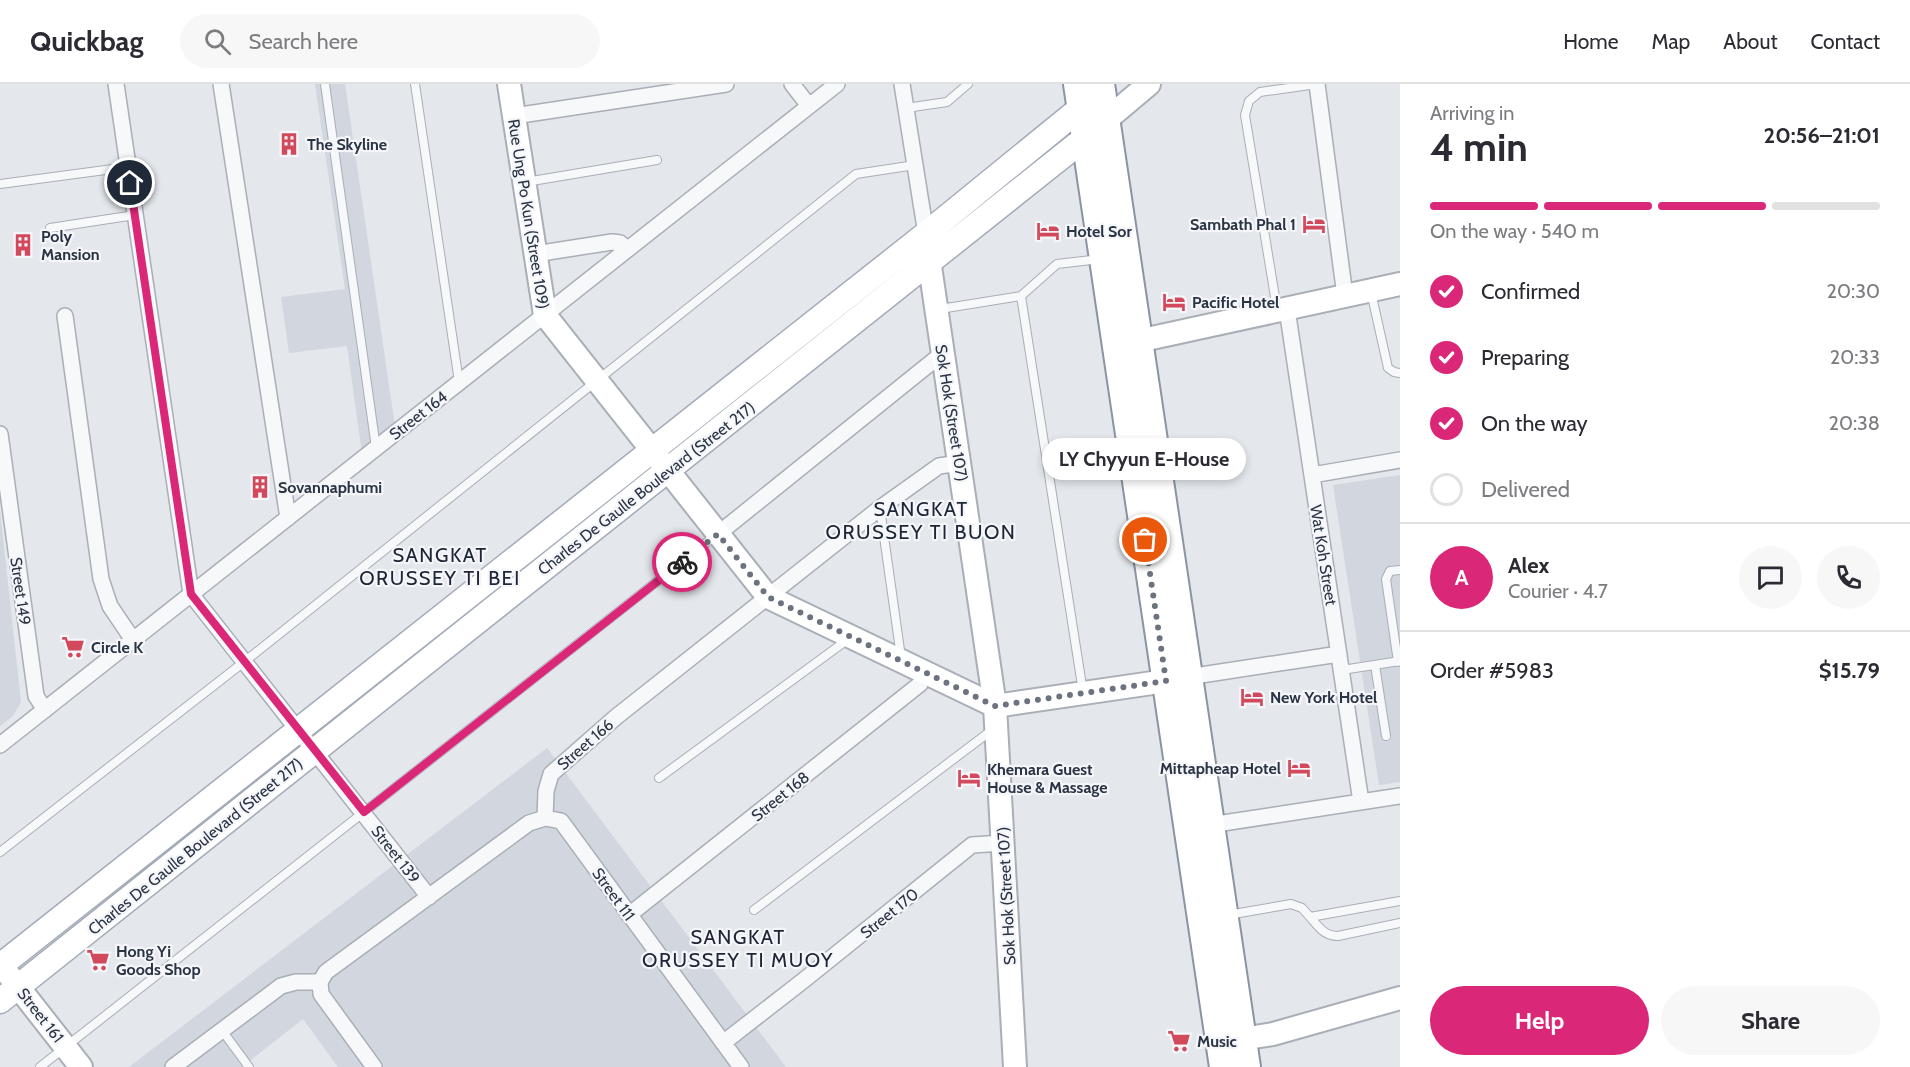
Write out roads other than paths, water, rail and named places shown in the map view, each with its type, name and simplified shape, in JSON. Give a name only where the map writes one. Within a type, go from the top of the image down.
[{"type":"highway","points":[[1094,101],[1114,257],[1177,679],[1210,825],[1246,1067]]},
{"type":"highway","points":[[1114,257],[1138,341],[1224,1067]]},
{"type":"main road","name":"Charles De Gaulle Boulevard (Street 217)","points":[[0,964],[1094,101]]},
{"type":"main road","name":"Charles De Gaulle Boulevard (Street 217)","points":[[9,994],[930,263],[1094,101]]},
{"type":"street","name":"Street 139","points":[[116,84],[191,594],[429,897]]},
{"type":"street","points":[[221,84],[288,518]]},
{"type":"street","name":"Rue Ung Po Kun (Street 109)","points":[[509,84],[544,315],[768,597],[925,673],[996,717]]},
{"type":"street","points":[[514,116],[726,84]]},
{"type":"street","points":[[792,84],[809,106]]},
{"type":"street","name":"Street 164","points":[[0,745],[837,84]]},
{"type":"street","name":"Sok Hok (Street 107)","points":[[902,84],[960,462],[996,717],[1015,1067]]},
{"type":"street","name":"Charles De Gaulle Boulevard (Street 217)","points":[[1094,101],[1149,84]]},
{"type":"street","points":[[1317,84],[1345,296]]},
{"type":"street","points":[[535,254],[612,242],[620,243],[627,249]]},
{"type":"street","points":[[1138,341],[1400,284]]},
{"type":"street","name":"Wat Koh Street","points":[[1282,310],[1312,475],[1361,802]]},
{"type":"street","points":[[65,316],[101,579],[110,606],[133,640]]},
{"type":"street","points":[[718,534],[943,352]]},
{"type":"street","name":"Street 149","points":[[0,434],[4,488],[36,696],[45,710]]},
{"type":"street","points":[[1312,475],[1400,460]]},
{"type":"street","name":"Street 166","points":[[545,818],[546,791],[551,774],[616,717],[880,508],[939,466],[960,462]]},
{"type":"street","points":[[996,717],[1083,693],[1339,654]]},
{"type":"street","name":"Street 168","points":[[629,915],[920,684],[925,673]]},
{"type":"street","points":[[1210,825],[1400,796]]},
{"type":"street","points":[[374,1067],[321,994],[320,982],[326,972],[529,823],[545,818]]},
{"type":"street","name":"Street 111","points":[[545,818],[561,821],[741,1067]]},
{"type":"street","name":"Street 170","points":[[723,1043],[804,981],[972,845],[1004,843]]},
{"type":"street","name":"Street 161","points":[[0,964],[9,994],[65,1046],[81,1067]]},
{"type":"street","points":[[173,1067],[281,986],[296,982],[320,982]]},
{"type":"street","points":[[1242,1039],[1273,1034],[1400,998]]},
{"type":"lane","points":[[325,84],[376,448]]},
{"type":"lane","points":[[415,84],[459,382]]},
{"type":"lane","points":[[906,108],[947,102],[968,84]]},
{"type":"lane","points":[[1282,310],[1245,115],[1250,101],[1260,92],[1317,84]]},
{"type":"lane","points":[[524,183],[657,160]]},
{"type":"lane","points":[[0,852],[244,662],[856,174],[915,165]]},
{"type":"lane","points":[[0,184],[128,166]]},
{"type":"lane","points":[[50,228],[135,215]]},
{"type":"lane","points":[[937,309],[1021,296],[1057,264],[1114,257]]},
{"type":"lane","points":[[1370,290],[1388,368],[1400,373]]},
{"type":"lane","points":[[1021,296],[1083,693]]},
{"type":"lane","points":[[880,508],[902,661]]},
{"type":"lane","points":[[40,1067],[718,534]]},
{"type":"lane","points":[[1342,670],[1399,662],[1386,579],[1390,571],[1400,570]]},
{"type":"lane","points":[[659,778],[851,637]]},
{"type":"lane","points":[[1375,665],[1386,736]]},
{"type":"lane","points":[[754,910],[996,717]]},
{"type":"lane","points":[[1310,917],[1400,901]]},
{"type":"lane","points":[[1224,916],[1291,904],[1302,908],[1329,936],[1400,923]]},
{"type":"lane","points":[[221,1029],[249,1067]]},
{"type":"place","name":"The Skyline","points":[[289,144]]},
{"type":"place","name":"Sambath Phal 1","points":[[1314,224]]},
{"type":"place","name":"Hotel Sor","points":[[1048,231]]},
{"type":"place","name":"Poly Mansion","points":[[23,245]]},
{"type":"place","name":"Pacific Hotel","points":[[1174,302]]},
{"type":"place","name":"Sovannaphumi","points":[[260,487]]},
{"type":"place","name":"LY Chyyun E-House","points":[[1145,540]]},
{"type":"place","name":"Circle K","points":[[73,647]]},
{"type":"place","name":"New York Hotel","points":[[1252,697]]},
{"type":"place","name":"Mittapheap Hotel","points":[[1299,768]]},
{"type":"place","name":"Khemara Guest House & Massage","points":[[969,778]]},
{"type":"place","name":"Hong Yi Goods Shop","points":[[98,960]]},
{"type":"place","name":"Music","points":[[1179,1041]]},
{"type":"district","name":"SANGKAT ORUSSEY TI BUON","points":[[921,520]]},
{"type":"district","name":"SANGKAT ORUSSEY TI BEI","points":[[440,566]]},
{"type":"district","name":"SANGKAT ORUSSEY TI MUOY","points":[[738,948]]}]
